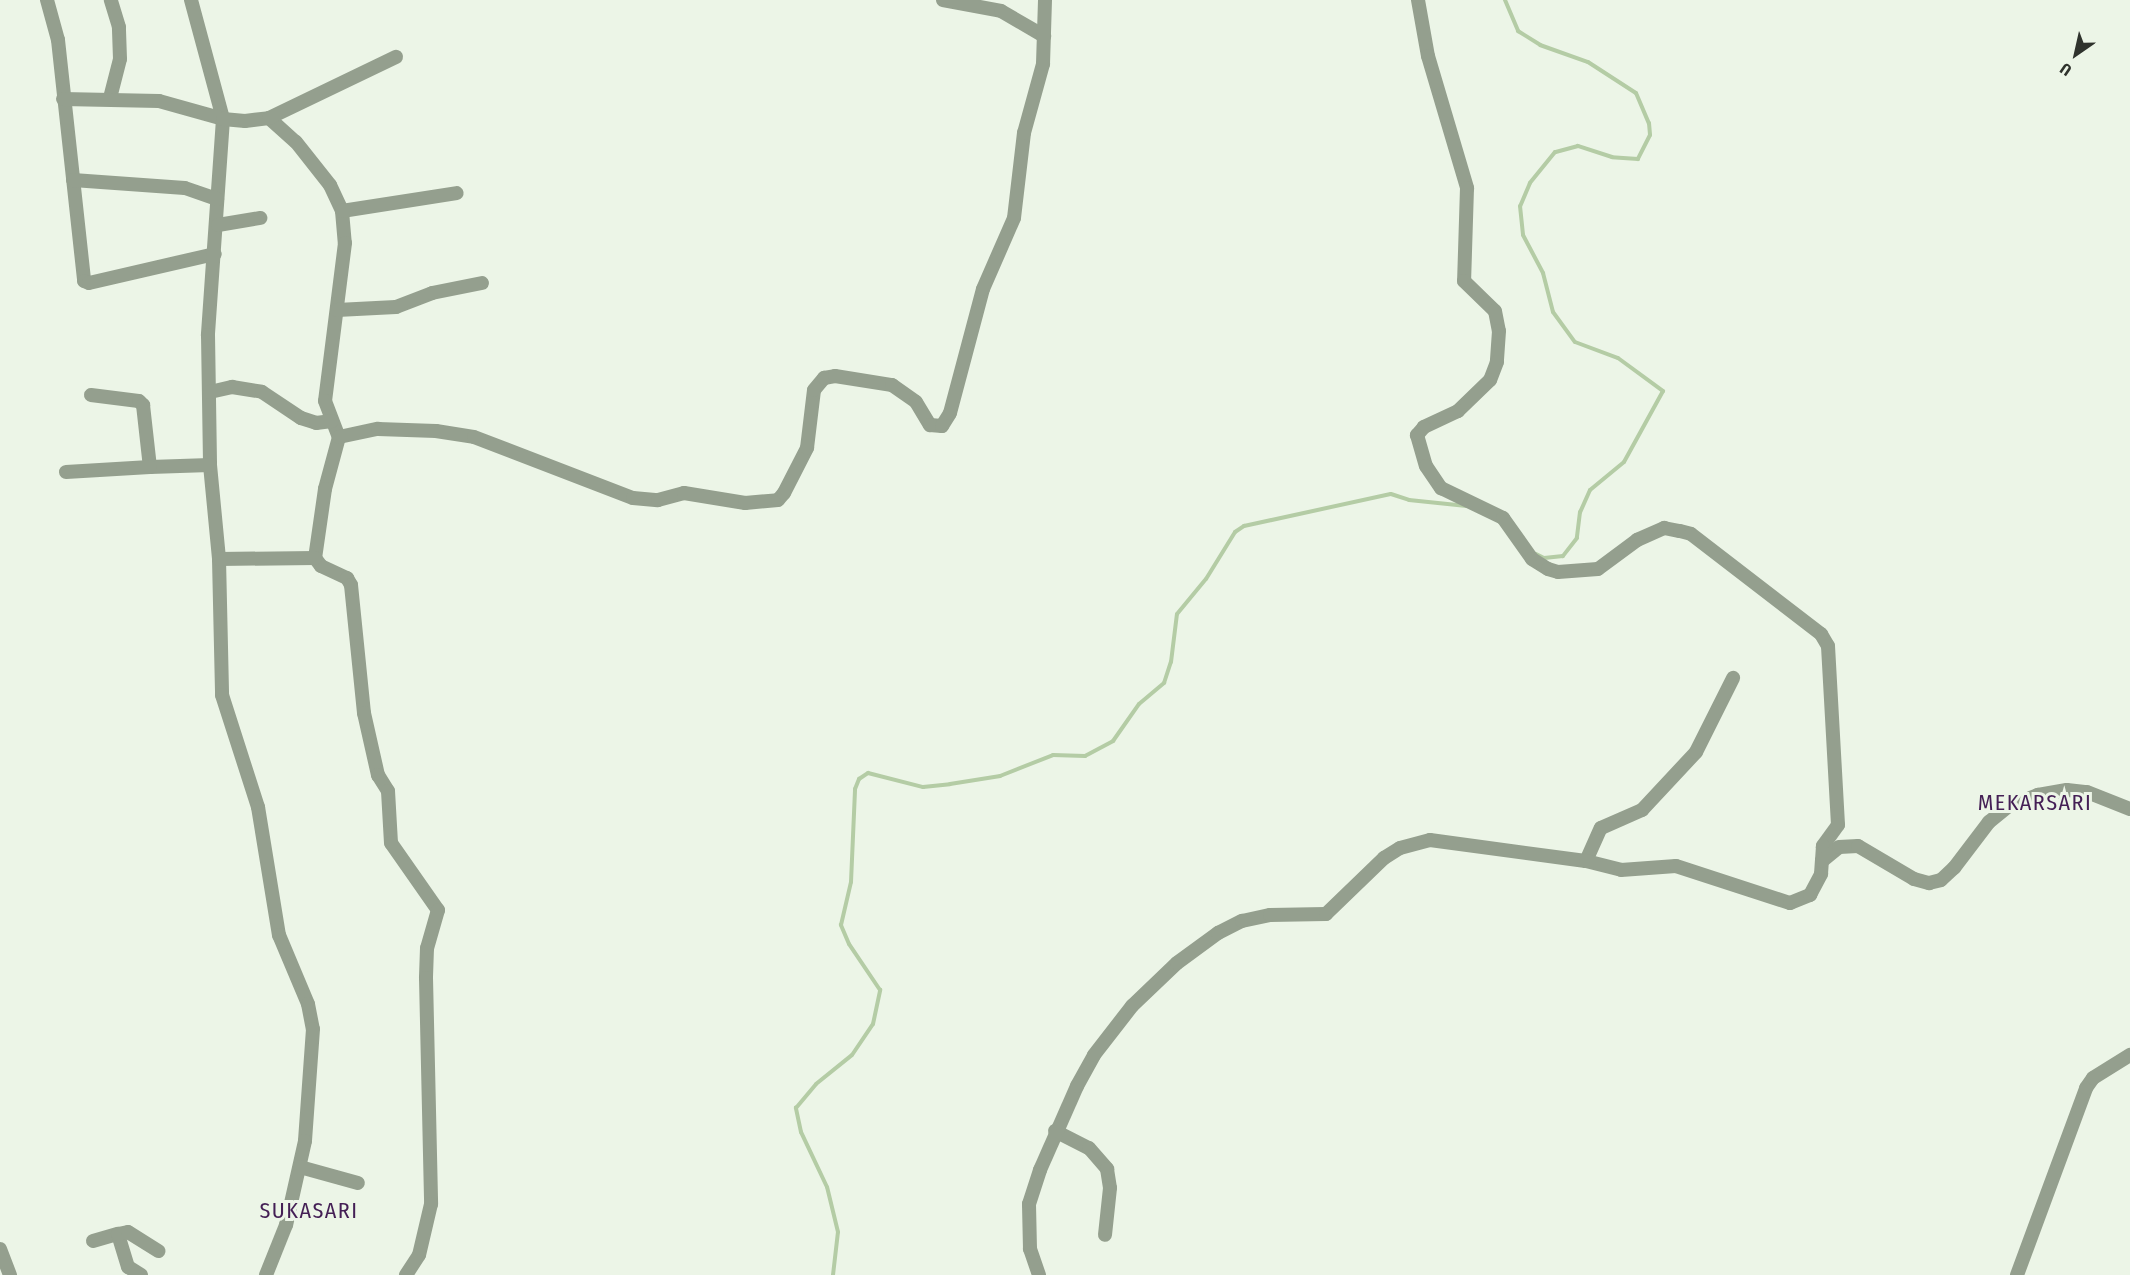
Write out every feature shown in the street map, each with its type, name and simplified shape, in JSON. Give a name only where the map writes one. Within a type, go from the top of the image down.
[{"type":"street","points":[[47,0],[58,40],[86,283],[215,254]]},
{"type":"street","points":[[110,98],[120,59],[119,27],[111,0]]},
{"type":"street","points":[[191,0],[223,119],[217,199],[218,225],[208,335],[210,465],[219,559],[222,695],[258,807],[279,935],[308,1004],[313,1029],[311,1084],[300,1167],[272,1273]]},
{"type":"street","points":[[943,0],[1001,11],[1044,36]]},
{"type":"street","points":[[339,437],[378,429],[436,431],[474,437],[633,498],[658,500],[684,493],[745,503],[778,500],[784,493],[807,448],[814,390],[824,378],[836,376],[892,385],[916,402],[930,425],[942,426],[950,413],[983,289],[1014,218],[1024,133],[1043,64],[1045,0]]},
{"type":"street","points":[[1039,1275],[1030,1249],[1029,1204],[1055,1131],[1094,1055],[1131,1006],[1177,963],[1218,933],[1242,921],[1270,915],[1326,914],[1384,858],[1400,848],[1430,840],[1586,861],[1621,870],[1676,866],[1697,870],[1790,903],[1810,895],[1821,874],[1824,846],[1838,825],[1828,646],[1821,634],[1691,534],[1664,528],[1637,540],[1598,569],[1558,572],[1532,559],[1503,518],[1441,488],[1426,466],[1417,435],[1424,427],[1458,411],[1490,380],[1497,362],[1499,331],[1495,311],[1464,281],[1467,188],[1428,56],[1418,0]]},
{"type":"street","points":[[63,99],[110,98],[159,101],[223,119],[244,121],[269,118],[396,57]]},
{"type":"street","points":[[269,118],[296,142],[330,185],[342,211],[345,243],[325,401],[339,437],[325,489],[315,558],[321,566],[347,578],[351,585],[364,713],[378,775],[388,791],[391,843],[438,910],[427,948],[426,978],[430,1204],[419,1255],[406,1275]]},
{"type":"street","points":[[73,180],[185,188],[217,199]]},
{"type":"street","points":[[342,211],[457,193]]},
{"type":"street","points":[[218,225],[260,218]]},
{"type":"street","points":[[337,310],[396,307],[432,293],[482,282]]},
{"type":"street","points":[[210,392],[232,387],[262,392],[301,418],[316,423],[332,421]]},
{"type":"street","points":[[91,395],[139,401],[143,405],[150,467]]},
{"type":"street","points":[[66,472],[210,465]]},
{"type":"street","points":[[219,559],[315,558]]},
{"type":"street","points":[[1586,861],[1601,828],[1642,810],[1696,752],[1733,678]]},
{"type":"street","points":[[1822,861],[1839,847],[1858,846],[1914,879],[1929,883],[1941,880],[1954,868],[1989,822],[2009,806],[2038,795],[2067,790],[2087,792],[2130,809]]},
{"type":"street","points":[[2017,1275],[2086,1088],[2093,1078],[2130,1055]]},
{"type":"street","points":[[1055,1131],[1089,1148],[1107,1169],[1110,1188],[1105,1235]]},
{"type":"street","points":[[300,1167],[358,1183]]},
{"type":"street","points":[[93,1241],[128,1232],[158,1251]]},
{"type":"street","points":[[118,1234],[128,1268],[141,1275]]},
{"type":"street","points":[[0,1249],[10,1275]]},
{"type":"waterway","points":[[1505,0],[1518,31],[1540,45],[1588,62],[1636,93],[1649,123],[1650,135],[1638,159],[1612,157],[1578,146],[1555,152],[1530,183],[1520,206],[1523,235],[1543,273],[1553,312],[1575,342],[1618,358],[1663,391],[1624,462],[1590,490],[1580,512],[1577,538],[1563,556],[1544,558],[1536,554]]},
{"type":"waterway","points":[[833,1275],[838,1232],[827,1187],[801,1132],[796,1108],[816,1084],[852,1055],[873,1024],[880,990],[849,944],[841,925],[851,882],[855,789],[859,779],[868,773],[923,787],[950,784],[1000,776],[1053,755],[1085,756],[1113,741],[1139,704],[1164,683],[1171,662],[1177,614],[1206,579],[1235,532],[1244,526],[1391,494],[1409,500],[1467,506]]},
{"type":"district","name":"MEKARSARI","points":[[2035,803]]},
{"type":"district","name":"SUKASARI","points":[[309,1211]]}]
